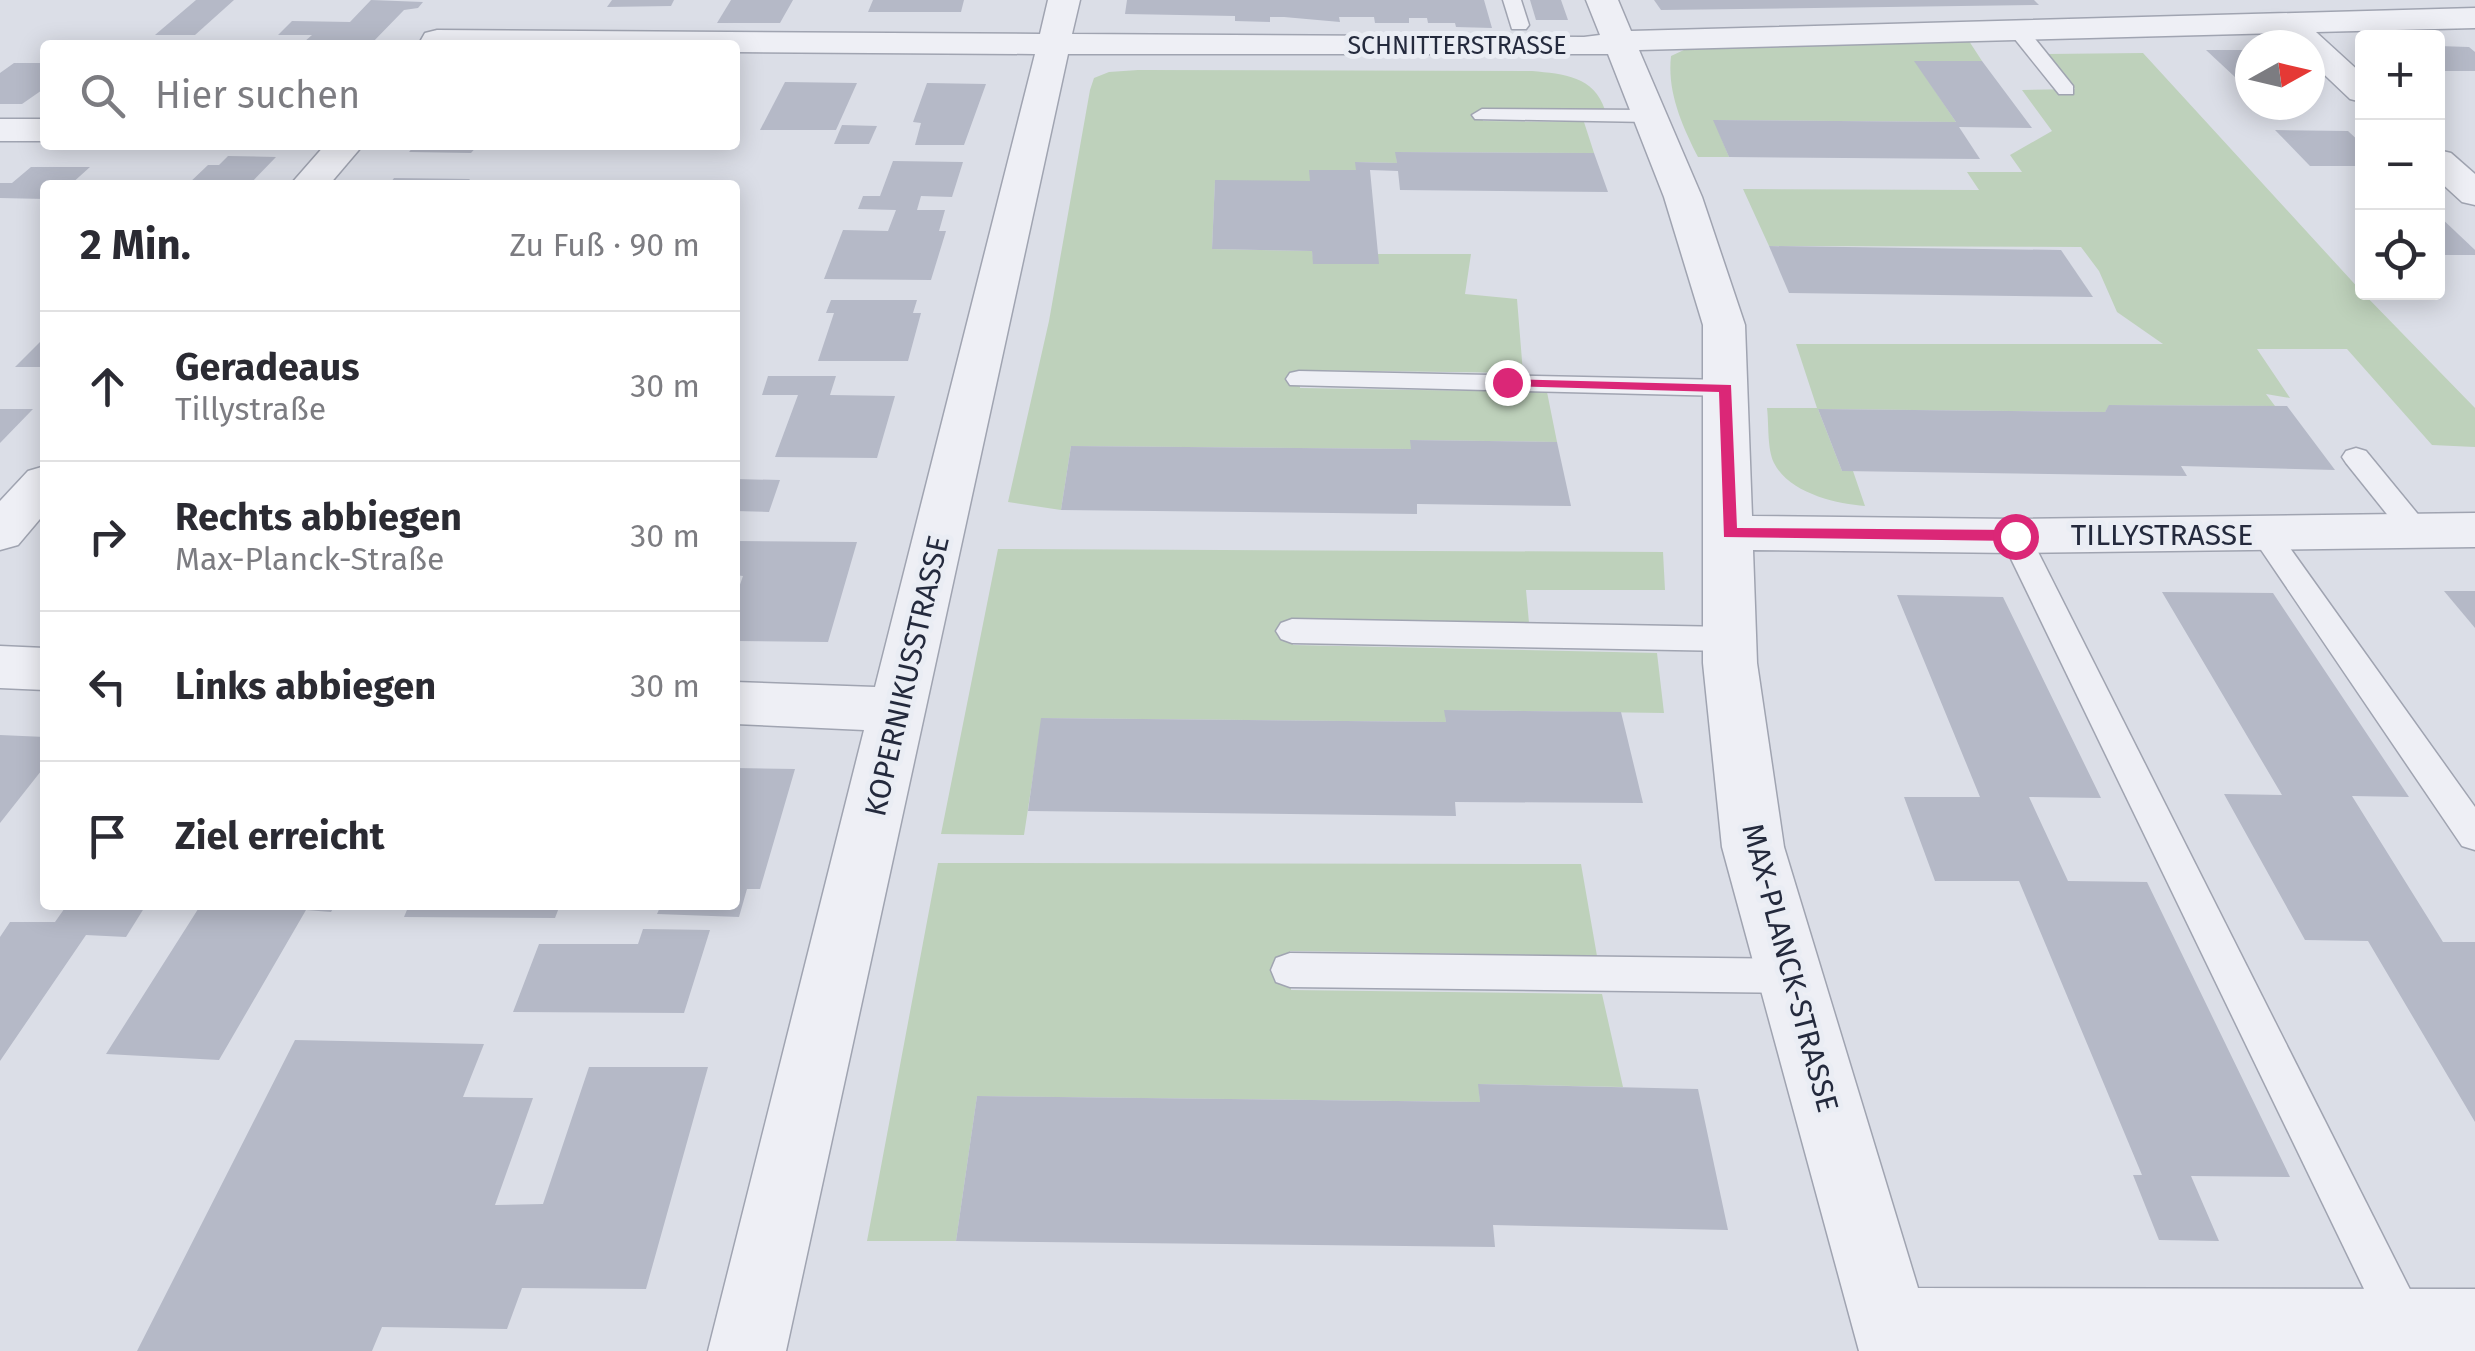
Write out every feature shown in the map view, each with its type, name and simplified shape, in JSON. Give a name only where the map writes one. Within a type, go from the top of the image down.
[{"type":"street","name":"SCHNITTERSTRASSE","points":[[527,40],[1059,22],[1584,47],[1610,21],[1648,38],[2287,22],[2330,11],[2475,18]]},
{"type":"street","points":[[437,40],[460,13]]},
{"type":"street","points":[[527,40],[548,14]]},
{"type":"street","name":"MAX-PLANCK-STRASSE","points":[[1610,21],[1683,196],[1724,325],[1730,639],[1753,847],[1894,1339]]},
{"type":"street","name":"KOPERNIKUSSTRASSE","points":[[747,1351],[1059,22]]},
{"type":"street","points":[[2287,22],[2355,85]]},
{"type":"street","points":[[0,130],[40,130]]},
{"type":"street","points":[[314,180],[340,150]]},
{"type":"street","points":[[2445,167],[2475,194]]},
{"type":"street","points":[[0,533],[40,488]]},
{"type":"street","name":"TILLYSTRASSE","points":[[1730,534],[2015,536],[2475,530]]},
{"type":"street","points":[[0,667],[40,669]]},
{"type":"street","points":[[740,703],[899,710]]},
{"type":"street","points":[[1894,1339],[2433,1336]]},
{"type":"lane","points":[[1512,0],[1519,25]]},
{"type":"lane","points":[[2017,29],[2066,90]]},
{"type":"lane","points":[[1482,116],[1649,116]]},
{"type":"lane","points":[[1300,380],[1726,388]]},
{"type":"lane","points":[[2356,456],[2416,531]]},
{"type":"lane","points":[[2265,534],[2475,834]]},
{"type":"lane","points":[[2015,536],[2433,1336]]},
{"type":"lane","points":[[1292,632],[1730,639]]},
{"type":"lane","points":[[1290,970],[1791,976]]},
{"type":"green space","points":[[1969,41],[1982,61],[1915,61],[1956,122],[1714,120],[1729,157],[1698,157],[1681,120],[1671,82],[1671,56],[1686,49]]},
{"type":"green space","points":[[2143,53],[2355,284],[2355,300],[2370,300],[2475,408],[2475,447],[2432,445],[2347,349],[2257,349],[2290,398],[2266,394],[2275,406],[2110,405],[2105,412],[1818,409],[1842,471],[1853,471],[1865,506],[1827,499],[1790,482],[1772,457],[1767,408],[1817,408],[1796,344],[2163,344],[2117,312],[2099,271],[2081,247],[1769,246],[1743,189],[1979,190],[1967,172],[2022,172],[2010,155],[2052,131],[2022,90],[2075,89],[2047,54]]},
{"type":"green space","points":[[1532,71],[1576,79],[1593,90],[1605,110],[1480,110],[1483,121],[1584,122],[1594,153],[1396,152],[1397,163],[1356,162],[1356,170],[1310,170],[1310,181],[1215,181],[1212,249],[1312,251],[1314,264],[1378,264],[1378,254],[1471,254],[1465,294],[1517,299],[1523,373],[1299,370],[1300,388],[1547,392],[1557,442],[1411,440],[1411,449],[1071,446],[1061,510],[1008,502],[1049,321],[1090,90],[1094,78],[1109,72]]},
{"type":"green space","points":[[998,549],[1663,552],[1665,590],[1526,590],[1529,623],[1292,620],[1293,645],[1657,653],[1664,713],[1445,710],[1446,722],[1042,718],[1024,835],[941,834]]},
{"type":"green space","points":[[938,863],[1581,864],[1597,956],[1290,951],[1291,990],[1602,994],[1623,1087],[1479,1084],[1480,1102],[977,1096],[956,1241],[867,1241]]},
{"type":"building","points":[[196,0],[234,0],[195,35],[155,35]]},
{"type":"building","points":[[371,0],[423,2],[418,8],[404,10],[375,40],[306,40],[312,35],[278,35],[292,21],[350,22]]},
{"type":"building","points":[[612,0],[674,0],[671,6],[607,7]]},
{"type":"building","points":[[731,0],[793,0],[780,23],[717,23]]},
{"type":"building","points":[[873,0],[964,0],[961,12],[868,12]]},
{"type":"building","points":[[1127,0],[1484,0],[1492,28],[1428,23],[1427,18],[1409,18],[1409,23],[1375,23],[1374,17],[1339,17],[1340,22],[1270,17],[1270,22],[1235,21],[1235,16],[1125,14]]},
{"type":"building","points":[[1530,0],[1561,0],[1568,20],[1536,20]]},
{"type":"building","points":[[1654,0],[2034,0],[2039,5],[1661,10]]},
{"type":"building","points":[[2445,46],[2469,47],[2475,52],[2475,71],[2445,71]]},
{"type":"building","points":[[2206,50],[2235,50],[2235,77]]},
{"type":"building","points":[[1914,61],[1982,61],[2032,128],[1959,127],[1980,159],[1729,157],[1713,120],[1956,122]]},
{"type":"building","points":[[14,63],[40,63],[40,91],[22,104],[0,104],[0,73]]},
{"type":"building","points":[[785,82],[857,83],[836,130],[760,130]]},
{"type":"building","points":[[927,83],[986,84],[964,145],[915,145],[921,123],[913,122]]},
{"type":"building","points":[[842,125],[877,126],[869,144],[834,144]]},
{"type":"building","points":[[2275,130],[2348,131],[2355,138],[2355,166],[2310,166]]},
{"type":"building","points":[[411,150],[474,150],[471,153]]},
{"type":"building","points":[[1395,152],[1594,153],[1608,192],[1400,190],[1398,171],[1370,170],[1379,264],[1313,264],[1312,251],[1212,249],[1215,180],[1310,181],[1309,170],[1356,170],[1355,162],[1397,163]]},
{"type":"building","points":[[228,156],[276,157],[254,180],[192,180],[208,165],[219,165]]},
{"type":"building","points":[[893,161],[963,162],[952,197],[921,196],[917,210],[945,210],[939,231],[946,231],[931,280],[824,279],[843,230],[888,231],[896,210],[858,209],[863,196],[880,196]]},
{"type":"building","points":[[31,167],[90,167],[76,180],[40,180],[40,199],[0,198],[0,183],[12,183]]},
{"type":"building","points":[[394,178],[470,179],[469,180]]},
{"type":"building","points":[[2445,222],[2475,250],[2475,255],[2445,255]]},
{"type":"building","points":[[1769,246],[2061,250],[2093,297],[1789,293]]},
{"type":"building","points":[[831,300],[917,300],[913,313],[921,313],[908,361],[818,361],[834,313],[826,313]]},
{"type":"building","points":[[40,342],[40,367],[15,367]]},
{"type":"building","points":[[768,376],[836,376],[830,395],[895,396],[877,458],[775,457],[798,395],[762,395]]},
{"type":"building","points":[[2109,405],[2287,406],[2335,470],[2181,466],[2187,476],[1842,471],[1818,409],[2105,412]]},
{"type":"building","points":[[0,409],[33,409],[0,443]]},
{"type":"building","points":[[1410,440],[1557,442],[1571,506],[1417,504],[1417,514],[1061,510],[1071,446],[1411,449]]},
{"type":"building","points":[[740,479],[780,480],[769,512],[740,511]]},
{"type":"building","points":[[740,541],[857,542],[828,642],[740,641],[743,576]]},
{"type":"building","points":[[2444,591],[2475,591],[2475,628]]},
{"type":"building","points":[[2162,592],[2273,593],[2409,797],[2352,796],[2443,942],[2475,942],[2475,1122],[2368,941],[2305,940],[2224,794],[2282,795]]},
{"type":"building","points":[[1897,595],[2003,597],[2101,798],[2029,797],[2068,881],[2147,882],[2290,1177],[2191,1176],[2219,1241],[2159,1240],[2133,1175],[2142,1175],[2019,881],[1935,881],[1904,797],[1980,797]]},
{"type":"building","points":[[1444,710],[1621,712],[1643,803],[1455,802],[1456,816],[1028,811],[1041,718],[1446,722]]},
{"type":"building","points":[[0,735],[40,737],[40,772],[0,823]]},
{"type":"building","points":[[740,768],[795,769],[760,889],[747,889],[739,917],[657,914],[659,910],[740,910]]},
{"type":"building","points":[[63,910],[143,910],[126,937],[86,935],[0,1061],[0,937],[10,922],[55,922]]},
{"type":"building","points":[[197,910],[306,910],[219,1060],[106,1054]]},
{"type":"building","points":[[407,910],[558,910],[555,918],[404,917]]},
{"type":"building","points":[[643,929],[710,930],[684,1013],[513,1012],[539,944],[638,944]]},
{"type":"building","points":[[295,1040],[484,1044],[463,1097],[533,1098],[495,1205],[543,1204],[589,1067],[708,1067],[646,1289],[522,1288],[507,1329],[382,1327],[372,1351],[137,1351]]},
{"type":"building","points":[[1478,1084],[1698,1089],[1728,1230],[1493,1225],[1495,1247],[956,1241],[977,1096],[1480,1102]]},
{"type":"route","points":[[1507,382],[1726,388],[1730,534],[2015,536]]}]
